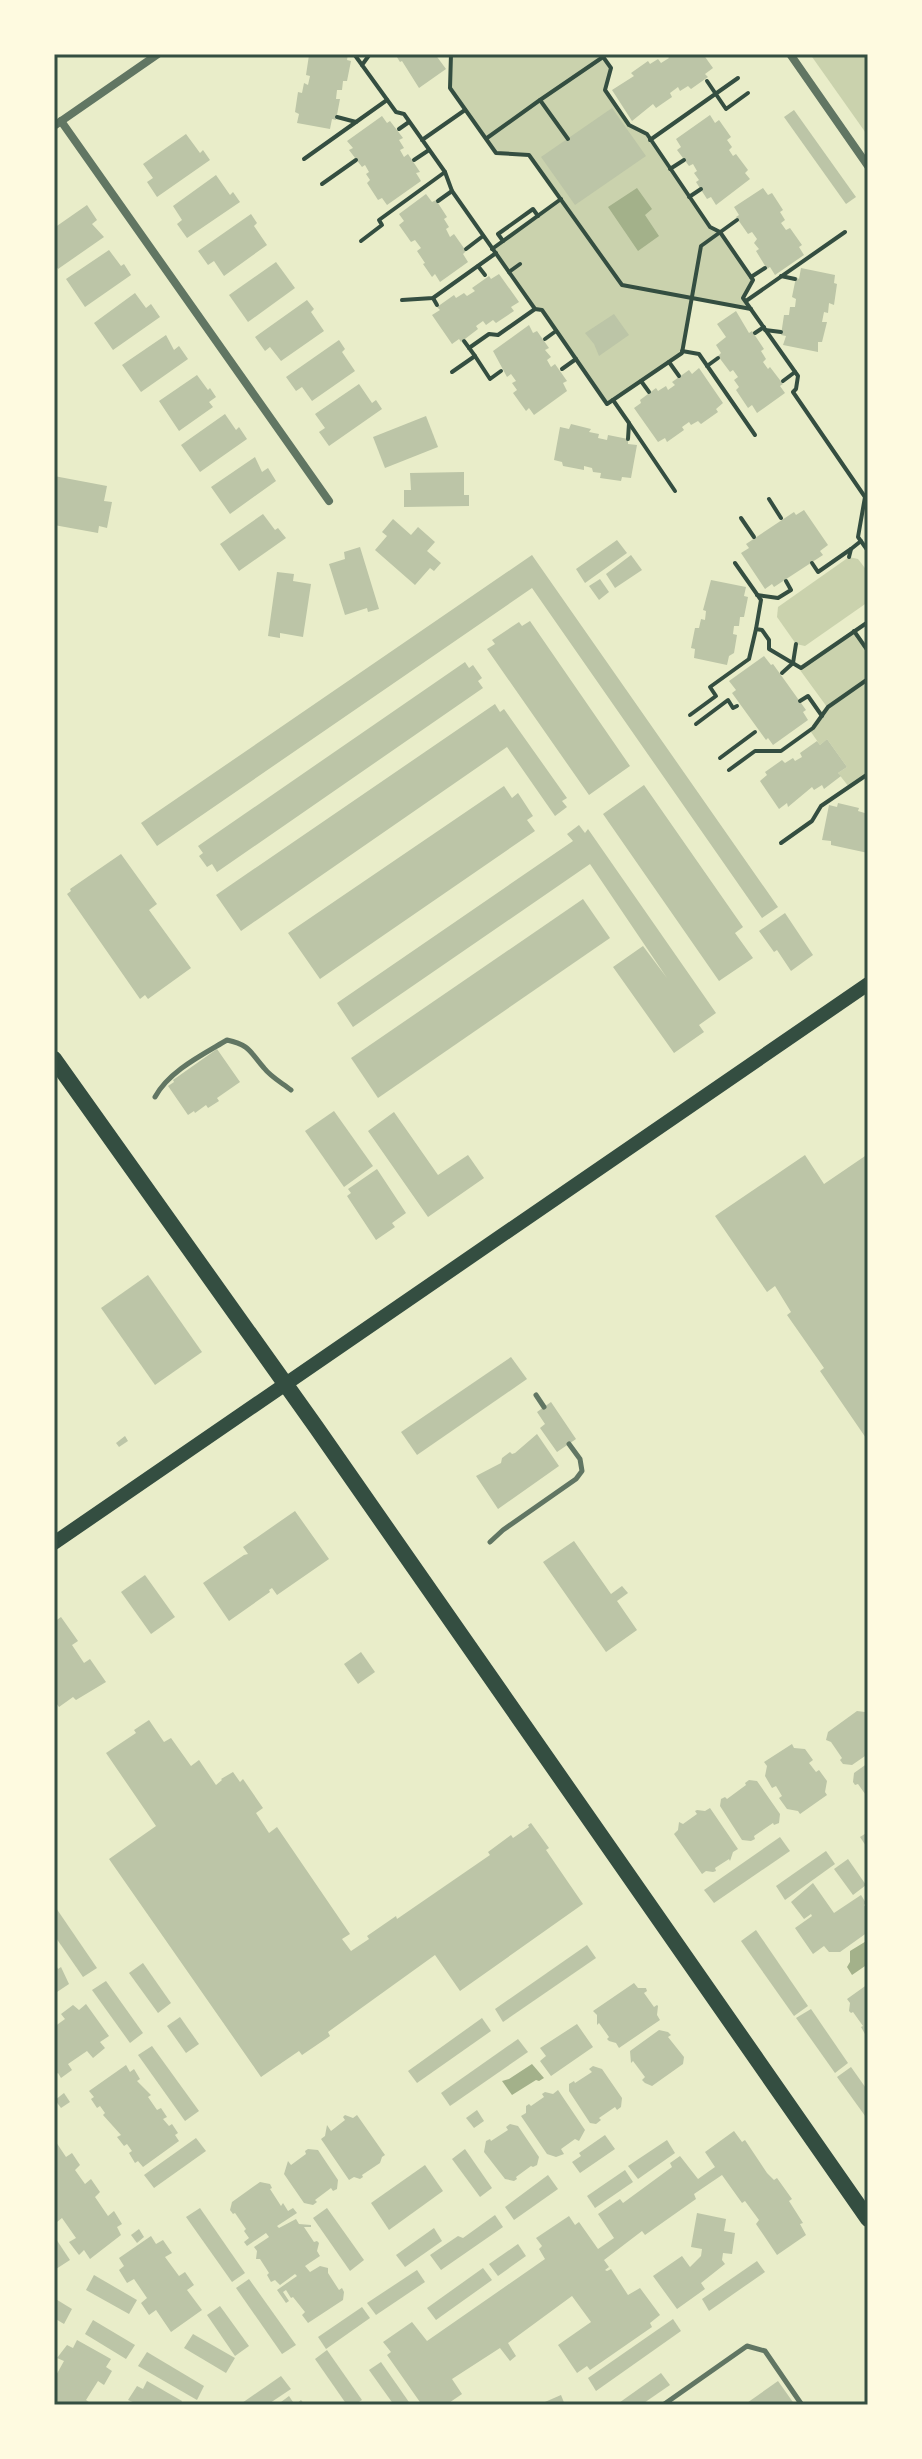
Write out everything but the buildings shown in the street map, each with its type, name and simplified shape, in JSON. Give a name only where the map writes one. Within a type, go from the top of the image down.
[{"type":"main road","points":[[54,1543],[868,984]]},
{"type":"main road","points":[[54,1059],[286,1385],[868,2219]]},
{"type":"street","points":[[158,54],[58,123],[329,501]]},
{"type":"street","points":[[790,54],[868,166]]},
{"type":"lane","points":[[155,1097],[173,1075],[227,1040],[242,1043],[253,1052],[265,1070],[291,1090]]},
{"type":"lane","points":[[536,1395],[544,1407]]},
{"type":"lane","points":[[490,1542],[576,1479],[582,1471],[580,1459],[569,1444]]},
{"type":"lane","points":[[663,2405],[747,2346],[765,2351],[802,2405]]},
{"type":"path","points":[[354,54],[396,112],[404,114],[445,172],[452,191],[535,309]]},
{"type":"path","points":[[362,65],[370,54]]},
{"type":"path","points":[[451,54],[450,88],[496,153],[529,155],[622,285],[751,309]]},
{"type":"path","points":[[486,139],[602,55],[611,68],[605,90],[629,125],[647,134],[710,227],[720,232],[753,280],[743,298],[798,376],[793,392],[865,497],[865,513],[858,537],[868,551]]},
{"type":"path","points":[[650,140],[738,78]]},
{"type":"path","points":[[707,81],[726,109],[748,93]]},
{"type":"path","points":[[304,159],[387,100]]},
{"type":"path","points":[[540,100],[568,139]]},
{"type":"path","points":[[422,140],[465,110]]},
{"type":"path","points":[[337,117],[356,122]]},
{"type":"path","points":[[399,129],[409,122]]},
{"type":"path","points":[[414,160],[429,150]]},
{"type":"path","points":[[322,184],[356,160]]},
{"type":"path","points":[[670,169],[684,160]]},
{"type":"path","points":[[361,241],[382,225],[379,220],[445,172]]},
{"type":"path","points":[[689,197],[701,189]]},
{"type":"path","points":[[438,201],[452,191]]},
{"type":"path","points":[[402,300],[433,298],[561,199]]},
{"type":"path","points":[[503,241],[498,234],[533,209],[538,216]]},
{"type":"path","points":[[469,348],[489,334],[498,335],[535,309],[542,310],[607,404],[682,351],[701,246],[737,220]]},
{"type":"path","points":[[746,301],[845,232]]},
{"type":"path","points":[[466,249],[483,236]]},
{"type":"path","points":[[509,272],[520,264]]},
{"type":"path","points":[[478,266],[485,275]]},
{"type":"path","points":[[751,277],[765,268]]},
{"type":"path","points":[[781,276],[795,279]]},
{"type":"path","points":[[433,298],[437,305]]},
{"type":"path","points":[[755,333],[764,328],[781,332]]},
{"type":"path","points":[[545,339],[556,331]]},
{"type":"path","points":[[464,341],[490,379],[501,371]]},
{"type":"path","points":[[682,351],[699,354],[755,435]]},
{"type":"path","points":[[452,372],[475,356]]},
{"type":"path","points":[[707,366],[718,358]]},
{"type":"path","points":[[562,369],[576,359]]},
{"type":"path","points":[[669,362],[679,376]]},
{"type":"path","points":[[783,381],[795,372]]},
{"type":"path","points":[[641,381],[649,392]]},
{"type":"path","points":[[613,400],[675,491]]},
{"type":"path","points":[[739,411],[746,406]]},
{"type":"path","points":[[628,439],[629,423]]},
{"type":"path","points":[[769,499],[781,518]]},
{"type":"path","points":[[741,518],[754,537]]},
{"type":"path","points":[[812,563],[818,572],[861,541]]},
{"type":"path","points":[[849,557],[851,549]]},
{"type":"path","points":[[690,715],[716,696],[710,687],[749,659],[761,600],[735,563]]},
{"type":"path","points":[[757,595],[778,598],[791,590],[786,581]]},
{"type":"path","points":[[756,629],[762,630],[769,640],[769,649],[801,668],[868,622]]},
{"type":"path","points":[[854,631],[868,651]]},
{"type":"path","points":[[782,673],[793,663],[796,644]]},
{"type":"path","points":[[729,770],[755,751],[781,751],[813,728],[828,707],[868,679]]},
{"type":"path","points":[[800,701],[808,696],[822,716]]},
{"type":"path","points":[[696,724],[728,700],[733,708],[737,706]]},
{"type":"path","points":[[720,758],[755,732]]},
{"type":"path","points":[[781,843],[812,821],[821,806],[868,774]]},
{"type":"shaded area","points":[[451,54],[601,54],[611,68],[605,90],[629,125],[647,134],[710,227],[720,232],[753,280],[744,298],[751,309],[691,298],[682,351],[607,404],[542,311],[535,309],[492,249],[560,200],[529,155],[496,153],[450,88]]},
{"type":"shaded area","points":[[810,54],[868,54],[868,136]]},
{"type":"shaded area","points":[[637,188],[652,209],[645,215],[659,236],[638,251],[608,207]]},
{"type":"shaded area","points":[[849,557],[858,559],[868,572],[868,602],[805,646],[796,644],[777,617],[778,607]]},
{"type":"shaded area","points":[[854,631],[868,651],[868,774],[849,787],[838,773],[847,767],[827,739],[820,745],[811,732],[827,707],[800,670]]},
{"type":"shaded area","points":[[868,1940],[868,1964],[852,1975],[847,1967],[850,1951]]},
{"type":"shaded area","points":[[532,2064],[544,2078],[512,2095],[502,2081]]}]
